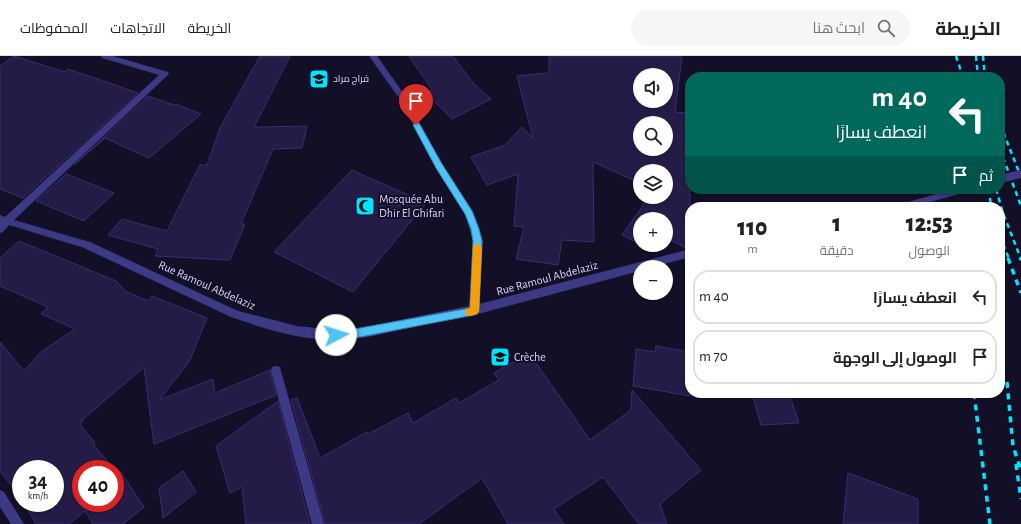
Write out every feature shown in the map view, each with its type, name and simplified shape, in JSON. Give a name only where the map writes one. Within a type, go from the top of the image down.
[{"type":"street","points":[[0,229],[4,220],[165,74],[105,56]]},
{"type":"street","points":[[373,56],[402,97],[438,166],[469,213],[478,241],[474,311]]},
{"type":"street","points":[[1005,179],[1021,174]]},
{"type":"street","points":[[919,202],[948,194]]},
{"type":"street","name":"Rue Ramoul Abdelaziz","points":[[4,220],[87,245],[235,314],[257,322],[301,331],[336,335],[360,333],[474,311],[685,254]]},
{"type":"street","points":[[276,371],[318,524]]},
{"type":"street","points":[[0,496],[18,524]]},
{"type":"building","points":[[14,56],[65,72],[68,69],[138,93],[23,198],[0,189],[0,66]]},
{"type":"building","points":[[260,56],[290,56],[254,127],[307,126],[302,148],[273,149],[241,224],[245,224],[230,260],[155,256],[158,249],[108,235],[122,219],[167,231],[200,165],[207,165],[220,128]]},
{"type":"building","points":[[409,56],[453,56],[473,83],[491,99],[452,119],[426,93],[432,90]]},
{"type":"building","points":[[549,56],[682,56],[675,112],[685,113],[685,194],[690,194],[690,202],[685,202],[685,248],[673,242],[673,212],[638,212],[644,204],[673,204],[673,164],[633,164],[633,180],[593,162],[594,242],[562,240],[558,265],[516,259],[524,227],[514,226],[518,174],[487,185],[471,157],[505,145],[522,127],[533,138],[517,76],[549,73]]},
{"type":"building","points":[[148,96],[174,105],[176,104],[201,114],[149,158],[105,138],[74,165]]},
{"type":"building","points":[[352,170],[426,203],[353,292],[274,252]]},
{"type":"building","points":[[66,174],[114,193],[84,221],[36,201]]},
{"type":"building","points":[[633,220],[633,240],[622,235]]},
{"type":"building","points":[[19,241],[116,281],[125,291],[148,301],[152,296],[207,318],[189,362],[159,400],[213,379],[215,393],[270,370],[276,395],[154,444],[144,367],[82,420],[83,421],[80,424],[95,443],[93,444],[106,460],[72,460],[72,512],[84,512],[69,524],[36,524],[29,512],[64,512],[64,460],[12,460],[12,486],[0,471],[0,342],[24,371],[41,352],[75,329],[41,314],[48,307],[0,286],[0,258]]},
{"type":"building","points":[[656,346],[685,351],[685,395],[633,386],[636,349],[655,352]]},
{"type":"building","points":[[529,353],[590,440],[631,410],[632,390],[701,470],[660,504],[667,524],[639,524],[603,477],[554,509],[564,524],[508,524],[482,478],[419,524],[325,524],[291,400],[297,398],[320,458],[367,432],[368,434],[408,413],[413,423],[456,398],[459,403],[499,380],[494,373]]},
{"type":"building","points":[[753,398],[791,398],[799,423],[761,425]]},
{"type":"building","points":[[278,401],[310,524],[246,524],[242,487],[230,493],[216,446]]},
{"type":"building","points":[[183,471],[196,492],[163,518],[159,488]]},
{"type":"building","points":[[848,473],[918,499],[918,524],[843,524]]},
{"type":"building","points":[[124,477],[144,507],[123,524],[93,524],[86,512],[124,512]]},
{"type":"railway","points":[[956,56],[961,72]]},
{"type":"railway","points":[[976,56],[978,72]]},
{"type":"railway","points":[[983,56],[985,72]]},
{"type":"railway","points":[[1005,137],[1021,177]]},
{"type":"railway","points":[[1005,163],[1021,206]]},
{"type":"railway","points":[[990,194],[990,202]]},
{"type":"railway","points":[[997,194],[1000,202]]},
{"type":"railway","points":[[1005,218],[1021,259]]},
{"type":"railway","points":[[1005,249],[1009,259]]},
{"type":"railway","points":[[1008,258],[1021,293]]},
{"type":"railway","points":[[1007,382],[1013,446],[1021,470]]},
{"type":"railway","points":[[975,398],[990,524]]},
{"type":"railway","points":[[1016,464],[1021,499]]},
{"type":"slow traffic","points":[[470,312],[474,311],[477,247]]},
{"type":"place","name":"فراج مراد","points":[[319,79]]},
{"type":"place","name":"Mosquée Abu Dhir El Ghifari","points":[[365,206]]},
{"type":"place","name":"Crèche","points":[[500,357]]},
{"type":"route","points":[[336,335],[360,333],[474,311],[478,241],[475,229],[469,213],[458,194],[438,166],[416,125]]}]
